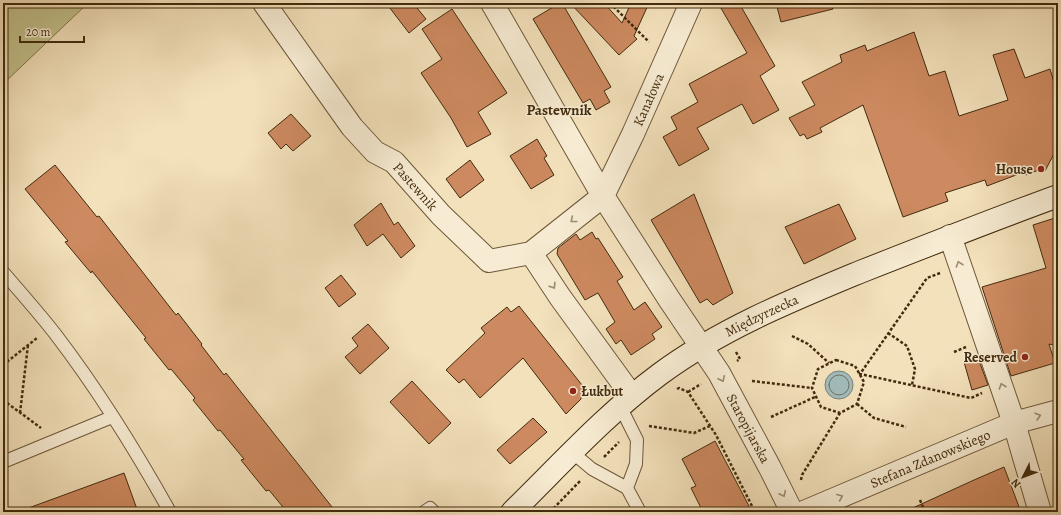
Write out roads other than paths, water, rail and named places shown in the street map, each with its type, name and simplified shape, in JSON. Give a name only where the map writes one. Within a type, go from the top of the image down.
[{"type":"street","name":"Pastewnik","points":[[264,3],[352,127],[375,152],[394,162],[441,214],[488,261],[532,254]]},
{"type":"street","points":[[492,3],[603,196],[668,299],[701,346]]},
{"type":"street","name":"Kanałowa","points":[[603,196],[633,134],[691,3]]},
{"type":"street","points":[[603,196],[532,254],[626,401]]},
{"type":"street","name":"Międzyrzecka","points":[[512,512],[626,401],[661,373],[701,346],[775,308],[950,236],[1058,196]]},
{"type":"street","points":[[950,236],[1014,424],[1040,512]]},
{"type":"street","name":"Staropijarska","points":[[701,346],[719,372],[792,512]]},
{"type":"street","name":"Stefana Zdanowskiego","points":[[804,512],[1014,424],[1058,411]]},
{"type":"lane","points":[[3,272],[50,327],[112,417],[170,512]]},
{"type":"lane","points":[[626,401],[632,429],[637,440],[636,464],[627,488]]},
{"type":"lane","points":[[3,462],[112,417]]},
{"type":"lane","points":[[573,453],[592,469],[627,488],[640,512]]},
{"type":"lane","points":[[424,512],[430,508],[434,512]]},
{"type":"water","points":[[839,371],[849,375],[853,385],[849,395],[839,399],[829,395],[825,385],[829,375]]},
{"type":"place","name":"House","points":[[1041,169]]},
{"type":"place","name":"Reserved","points":[[1025,357]]},
{"type":"place","name":"Łukbut","points":[[573,391]]},
{"type":"district","name":"Pastewnik","points":[[559,110]]}]
